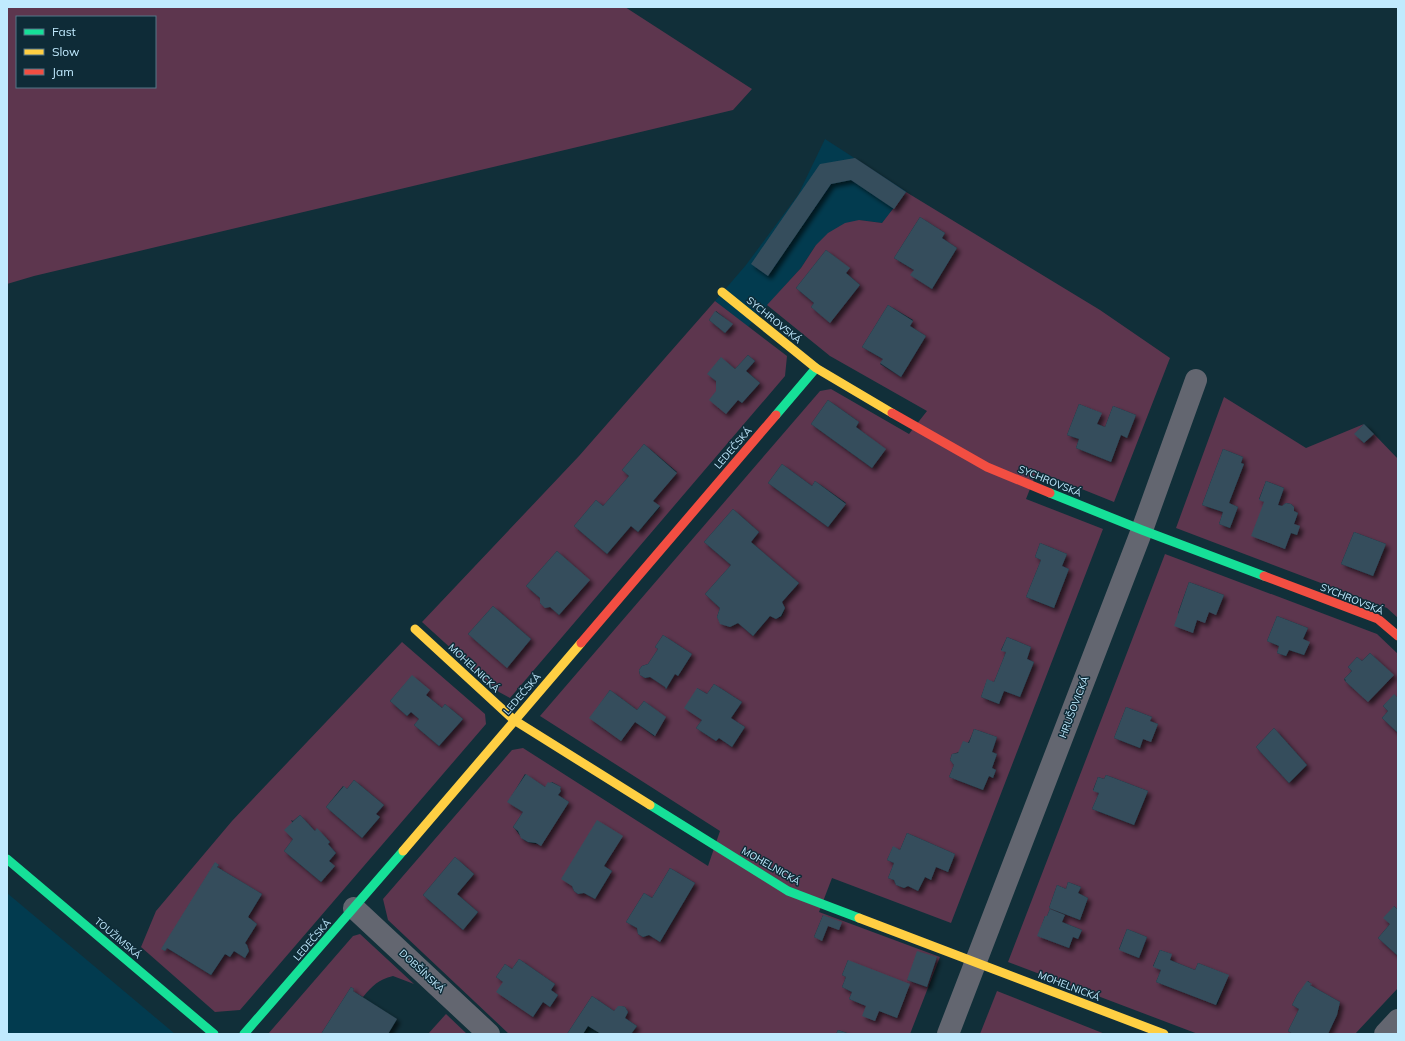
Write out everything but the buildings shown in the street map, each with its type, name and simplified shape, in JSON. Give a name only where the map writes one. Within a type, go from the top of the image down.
[{"type":"street","name":"SYCHROVSKÁ","points":[[722,292],[816,368],[905,421],[987,467],[1142,530],[1378,619],[1398,636]]},
{"type":"street","name":"LEDEČSKÁ","points":[[244,1034],[354,908],[816,368]]},
{"type":"street","name":"HRUŠOVICKÁ","points":[[948,1034],[1142,530],[1196,380]]},
{"type":"street","name":"MOHELNICKÁ","points":[[415,629],[514,720],[788,891],[1164,1034]]},
{"type":"street","name":"TOUŽIMSKÁ","points":[[7,860],[214,1034]]},
{"type":"street","name":"DOBŠÍNSKÁ","points":[[354,908],[489,1034]]},
{"type":"street","points":[[1385,1034],[1398,1020]]},
{"type":"shaded area","points":[[7,7],[625,7],[752,89],[733,110],[34,276],[7,284]]},
{"type":"shaded area","points":[[825,139],[907,192],[882,223],[859,220],[816,245],[801,268],[748,327],[715,301],[746,265],[798,195]]},
{"type":"shaded area","points":[[906,192],[1100,310],[1170,358],[1114,502],[1037,471],[1026,499],[1103,529],[951,923],[832,878],[819,912],[940,957],[910,1034],[850,1034],[838,1030],[836,1034],[631,1034],[637,1026],[625,1018],[628,1012],[625,1007],[620,1006],[614,1011],[592,996],[567,1034],[509,1034],[388,920],[383,899],[512,750],[523,748],[708,866],[720,831],[540,716],[820,391],[831,389],[909,434],[927,411],[830,356],[767,305],[801,268],[816,245],[828,233],[845,223],[859,220],[882,223]],"holes":[[[920,217],[945,233],[942,238],[957,248],[932,289],[911,275],[914,270],[894,258]],[[826,250],[849,268],[846,273],[860,285],[830,322],[811,307],[814,303],[796,288]],[[888,305],[913,320],[910,326],[926,336],[901,377],[880,364],[883,359],[862,347]],[[828,400],[859,422],[856,427],[885,449],[872,468],[811,424]],[[1079,404],[1101,413],[1097,424],[1105,427],[1113,406],[1136,415],[1127,438],[1121,435],[1111,462],[1076,448],[1079,439],[1067,435]],[[782,464],[812,486],[815,481],[846,503],[828,527],[768,483]],[[733,509],[759,532],[751,542],[799,583],[782,602],[785,608],[782,616],[776,619],[770,616],[753,636],[738,623],[730,627],[721,624],[717,617],[720,608],[705,594],[731,565],[704,542]],[[1040,543],[1067,554],[1062,566],[1069,569],[1054,608],[1026,597],[1041,560],[1035,557]],[[663,635],[692,654],[678,676],[675,674],[666,689],[650,677],[645,678],[640,675],[639,670],[642,666],[648,664],[658,649],[655,647]],[[1007,637],[1031,647],[1027,659],[1034,662],[1020,697],[1004,691],[999,704],[981,697],[987,680],[994,682],[1006,652],[1001,650]],[[714,684],[742,702],[731,718],[745,727],[732,747],[719,738],[716,741],[696,728],[702,720],[697,688],[707,694]],[[610,690],[637,710],[644,701],[665,717],[654,736],[635,722],[590,718]],[[974,729],[997,737],[992,752],[997,754],[992,768],[996,770],[993,778],[989,776],[983,790],[949,777],[954,765],[950,760],[952,754],[961,751],[967,745]],[[525,774],[545,787],[552,782],[561,787],[561,791],[558,795],[569,802],[541,845],[526,841],[513,827],[523,812],[508,802]],[[907,833],[955,854],[948,872],[936,867],[930,880],[925,877],[918,891],[908,886],[904,888],[896,885],[894,880],[888,878],[894,863],[887,860],[893,847],[900,850]],[[622,836],[604,866],[612,871],[595,899],[584,893],[578,894],[574,891],[572,886]],[[455,857],[474,874],[457,894],[478,912],[463,930],[423,895]],[[670,868],[695,883],[660,942],[649,935],[643,937],[638,934],[637,928],[626,922],[644,893],[652,898]],[[823,915],[828,926],[822,940],[814,937]],[[937,957],[927,987],[907,980]],[[519,959],[555,984],[551,990],[558,995],[550,1007],[543,1002],[533,1017],[503,982],[496,977],[505,964],[512,969]],[[848,960],[897,1018],[849,999],[852,992],[842,987],[846,977],[842,975]]]},
{"type":"shaded area","points":[[715,301],[787,356],[785,376],[510,698],[499,692],[422,622],[579,456]],"holes":[[[716,311],[732,324],[725,333],[709,320]],[[748,355],[755,361],[746,371],[760,383],[742,403],[716,391],[716,381],[708,374],[721,358],[735,369]],[[644,444],[677,472],[653,501],[660,507],[638,532],[631,526],[607,554],[574,526],[596,500],[603,506],[629,476],[622,470]],[[557,551],[589,580],[559,615],[550,607],[545,607],[540,603],[540,598],[526,586]],[[493,606],[531,639],[507,667],[468,634]]]},
{"type":"shaded area","points":[[1224,397],[1306,448],[1364,424],[1355,434],[1364,443],[1374,434],[1398,459],[1398,618],[1387,608],[1176,528]],"holes":[[[1223,449],[1243,457],[1241,463],[1244,464],[1229,503],[1238,507],[1230,528],[1219,524],[1223,512],[1202,505]],[[1266,481],[1284,488],[1278,505],[1282,506],[1286,503],[1291,504],[1294,507],[1294,511],[1298,513],[1294,524],[1297,535],[1291,533],[1285,549],[1264,502],[1259,499]],[[1354,532],[1386,544],[1373,576],[1341,564]]]},
{"type":"shaded area","points":[[1165,554],[1377,634],[1398,654],[1398,698],[1394,695],[1383,706],[1388,711],[1382,718],[1398,733],[1398,910],[1394,906],[1390,924],[1378,938],[1398,956],[1398,988],[1355,1034],[1328,1034],[1337,1015],[1340,1002],[1310,985],[1311,984],[1308,981],[1297,995],[1292,1005],[1299,1009],[1288,1031],[1293,1034],[1198,1034],[1008,962]],"holes":[[[1189,582],[1224,595],[1216,614],[1209,612],[1197,620],[1193,632],[1178,613]],[[1277,616],[1308,628],[1303,639],[1309,642],[1304,655],[1289,650],[1286,656],[1277,653],[1279,646],[1267,641]],[[1370,653],[1393,675],[1354,689],[1344,679],[1352,671],[1348,667],[1357,657],[1362,661]],[[1126,707],[1152,717],[1150,721],[1158,724],[1151,741],[1143,739],[1140,748],[1114,738]],[[1274,728],[1307,765],[1289,783],[1256,747]],[[1106,775],[1148,791],[1134,825],[1092,809],[1099,793],[1093,790],[1098,777],[1104,779]],[[1068,882],[1081,887],[1078,893],[1088,898],[1080,920],[1049,908],[1057,885],[1066,889]],[[1050,909],[1065,915],[1062,922],[1082,930],[1078,939],[1073,937],[1069,948],[1038,936],[1045,916],[1047,916]],[[1127,929],[1147,937],[1139,958],[1119,949]],[[1160,950],[1171,954],[1170,960],[1195,970],[1198,963],[1228,975],[1217,1005],[1156,982],[1161,970],[1153,966]]]},
{"type":"shaded area","points":[[402,642],[485,714],[486,724],[240,1010],[215,1012],[141,947],[156,911],[232,821]],"holes":[[[412,676],[426,695],[442,708],[445,704],[463,719],[439,746],[414,725],[419,719],[411,712],[407,716],[390,701]],[[354,780],[384,805],[376,814],[380,817],[362,838],[326,807],[343,786],[347,789]],[[300,815],[315,831],[317,829],[330,842],[328,844],[336,853],[329,861],[334,866],[321,882],[284,851],[293,839],[291,820],[293,821]],[[215,863],[219,865],[217,867],[262,894],[248,917],[257,924],[245,943],[249,951],[245,958],[234,951],[230,957],[225,954],[211,975],[167,948],[165,951],[162,949]]]},
{"type":"shaded area","points":[[7,893],[131,997],[175,1034],[7,1034]]},
{"type":"shaded area","points":[[360,934],[414,984],[393,976],[383,979],[370,989],[363,997],[353,991],[354,989],[351,987],[321,1034],[268,1034],[353,936]]},
{"type":"shaded area","points":[[997,991],[1105,1034],[980,1034]]},
{"type":"shaded area","points":[[446,1014],[467,1034],[428,1034]]},
{"type":"traffic: fast","points":[[776,415],[816,368]]},
{"type":"traffic: fast","points":[[1050,493],[1142,530],[1264,576]]},
{"type":"traffic: fast","points":[[650,805],[788,891],[859,918]]},
{"type":"traffic: fast","points":[[244,1034],[403,851]]},
{"type":"traffic: fast","points":[[7,859],[214,1034]]},
{"type":"traffic: slow","points":[[722,292],[816,368],[892,413]]},
{"type":"traffic: slow","points":[[415,629],[514,720],[650,805]]},
{"type":"traffic: slow","points":[[403,851],[581,643]]},
{"type":"traffic: slow","points":[[859,918],[1164,1034]]},
{"type":"traffic: jam","points":[[892,413],[987,467],[1050,493]]},
{"type":"traffic: jam","points":[[581,643],[776,415]]},
{"type":"traffic: jam","points":[[1264,576],[1378,619],[1398,636]]}]
